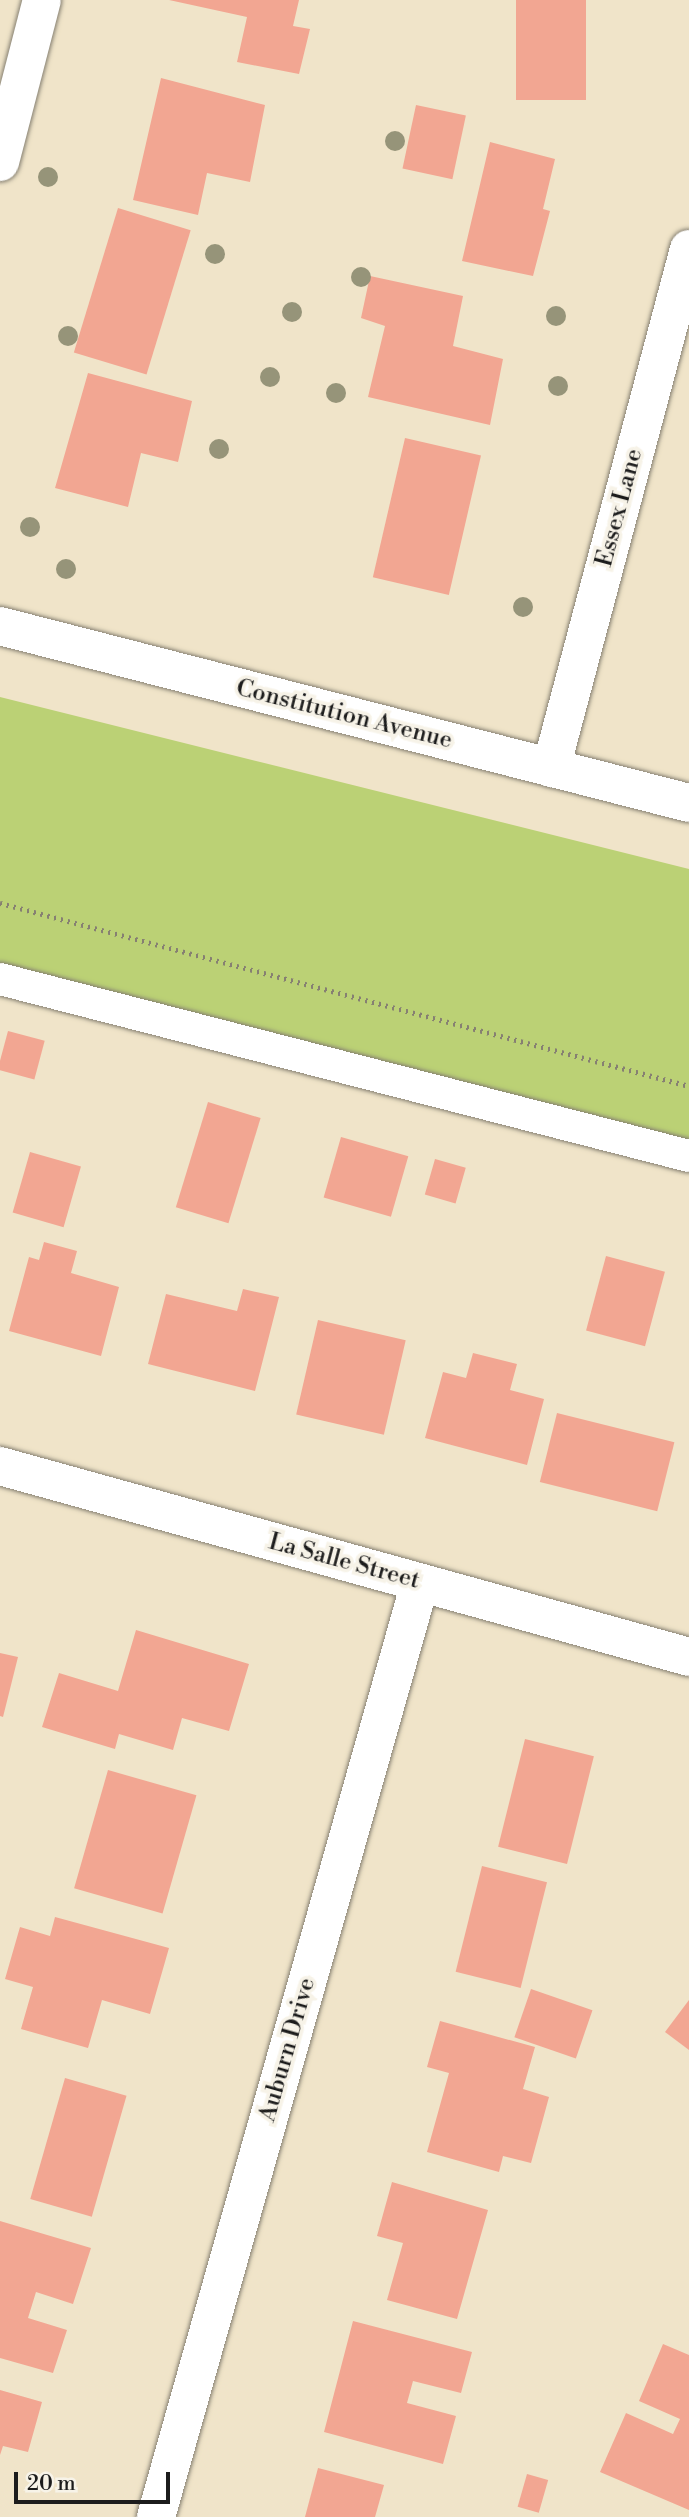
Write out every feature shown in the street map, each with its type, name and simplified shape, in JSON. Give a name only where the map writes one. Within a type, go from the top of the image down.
[{"type":"street","points":[[0,162],[42,0]]},
{"type":"street","name":"Essex Lane","points":[[551,768],[689,249]]},
{"type":"street","name":"Constitution Avenue","points":[[0,626],[689,803]]},
{"type":"street","name":"La Salle Street","points":[[0,1466],[689,1657]]},
{"type":"street","name":"Auburn Drive","points":[[156,2517],[420,1583]]},
{"type":"lane","points":[[0,979],[689,1156]]},
{"type":"path","points":[[0,903],[689,1086]]},
{"type":"green space","points":[[0,697],[689,869],[689,1149],[0,968]]},
{"type":"building","points":[[169,0],[299,0],[293,26],[310,29],[299,74],[237,62],[247,17]]},
{"type":"building","points":[[516,0],[586,0],[586,100],[516,100]]},
{"type":"building","points":[[161,78],[265,105],[250,182],[207,173],[198,215],[133,200]]},
{"type":"building","points":[[416,105],[466,116],[452,179],[402,169]]},
{"type":"building","points":[[490,142],[555,159],[543,209],[550,211],[533,276],[462,261]]},
{"type":"building","points":[[118,208],[191,230],[147,375],[74,352]]},
{"type":"building","points":[[370,276],[463,296],[453,346],[503,359],[490,425],[368,397],[385,326],[361,318]]},
{"type":"building","points":[[88,373],[192,401],[178,462],[141,453],[128,507],[55,488]]},
{"type":"building","points":[[405,438],[481,456],[449,595],[373,577]]},
{"type":"building","points":[[8,1031],[45,1041],[34,1079],[0,1070]]},
{"type":"building","points":[[208,1102],[261,1118],[228,1223],[176,1207]]},
{"type":"building","points":[[341,1137],[408,1156],[391,1217],[324,1198]]},
{"type":"building","points":[[30,1152],[81,1167],[64,1227],[13,1213]]},
{"type":"building","points":[[435,1159],[466,1168],[456,1203],[425,1195]]},
{"type":"building","points":[[44,1242],[77,1251],[71,1273],[119,1287],[101,1356],[9,1331],[29,1257],[39,1260]]},
{"type":"building","points":[[606,1256],[665,1272],[645,1346],[586,1330]]},
{"type":"building","points":[[243,1289],[279,1297],[255,1391],[148,1364],[166,1294],[237,1311]]},
{"type":"building","points":[[318,1320],[406,1340],[384,1435],[296,1415]]},
{"type":"building","points":[[473,1353],[517,1364],[510,1390],[544,1399],[527,1465],[425,1438],[443,1372],[466,1378]]},
{"type":"building","points":[[557,1413],[674,1442],[657,1511],[540,1482]]},
{"type":"building","points":[[136,1630],[249,1664],[229,1731],[182,1718],[173,1750],[119,1734],[115,1749],[42,1727],[59,1673],[118,1691]]},
{"type":"building","points":[[0,1653],[18,1657],[3,1717],[0,1716]]},
{"type":"building","points":[[525,1739],[594,1756],[567,1864],[498,1847]]},
{"type":"building","points":[[108,1770],[196,1795],[163,1914],[74,1888]]},
{"type":"building","points":[[482,1866],[547,1882],[521,1988],[456,1972]]},
{"type":"building","points":[[55,1917],[169,1948],[150,2014],[102,2000],[88,2048],[21,2029],[33,1987],[5,1979],[20,1927],[50,1936]]},
{"type":"building","points":[[531,1989],[592,2010],[576,2058],[514,2037]]},
{"type":"building","points":[[689,2000],[689,2050],[665,2032]]},
{"type":"building","points":[[440,2021],[535,2047],[523,2089],[549,2097],[531,2163],[503,2156],[499,2172],[427,2152],[449,2073],[427,2067]]},
{"type":"building","points":[[65,2078],[127,2096],[92,2217],[30,2199]]},
{"type":"building","points":[[392,2182],[488,2210],[457,2319],[387,2300],[403,2243],[377,2236]]},
{"type":"building","points":[[0,2221],[91,2248],[73,2304],[36,2292],[28,2318],[67,2330],[53,2373],[0,2358]]},
{"type":"building","points":[[353,2321],[472,2352],[461,2393],[413,2381],[407,2403],[456,2416],[443,2464],[324,2432]]},
{"type":"building","points":[[663,2344],[689,2355],[689,2510],[600,2472],[626,2413],[673,2434],[680,2419],[639,2401]]},
{"type":"building","points":[[0,2390],[42,2402],[28,2452],[3,2446],[0,2455]]},
{"type":"building","points":[[318,2468],[384,2485],[375,2517],[305,2517]]},
{"type":"building","points":[[527,2474],[548,2480],[539,2513],[518,2507]]}]
